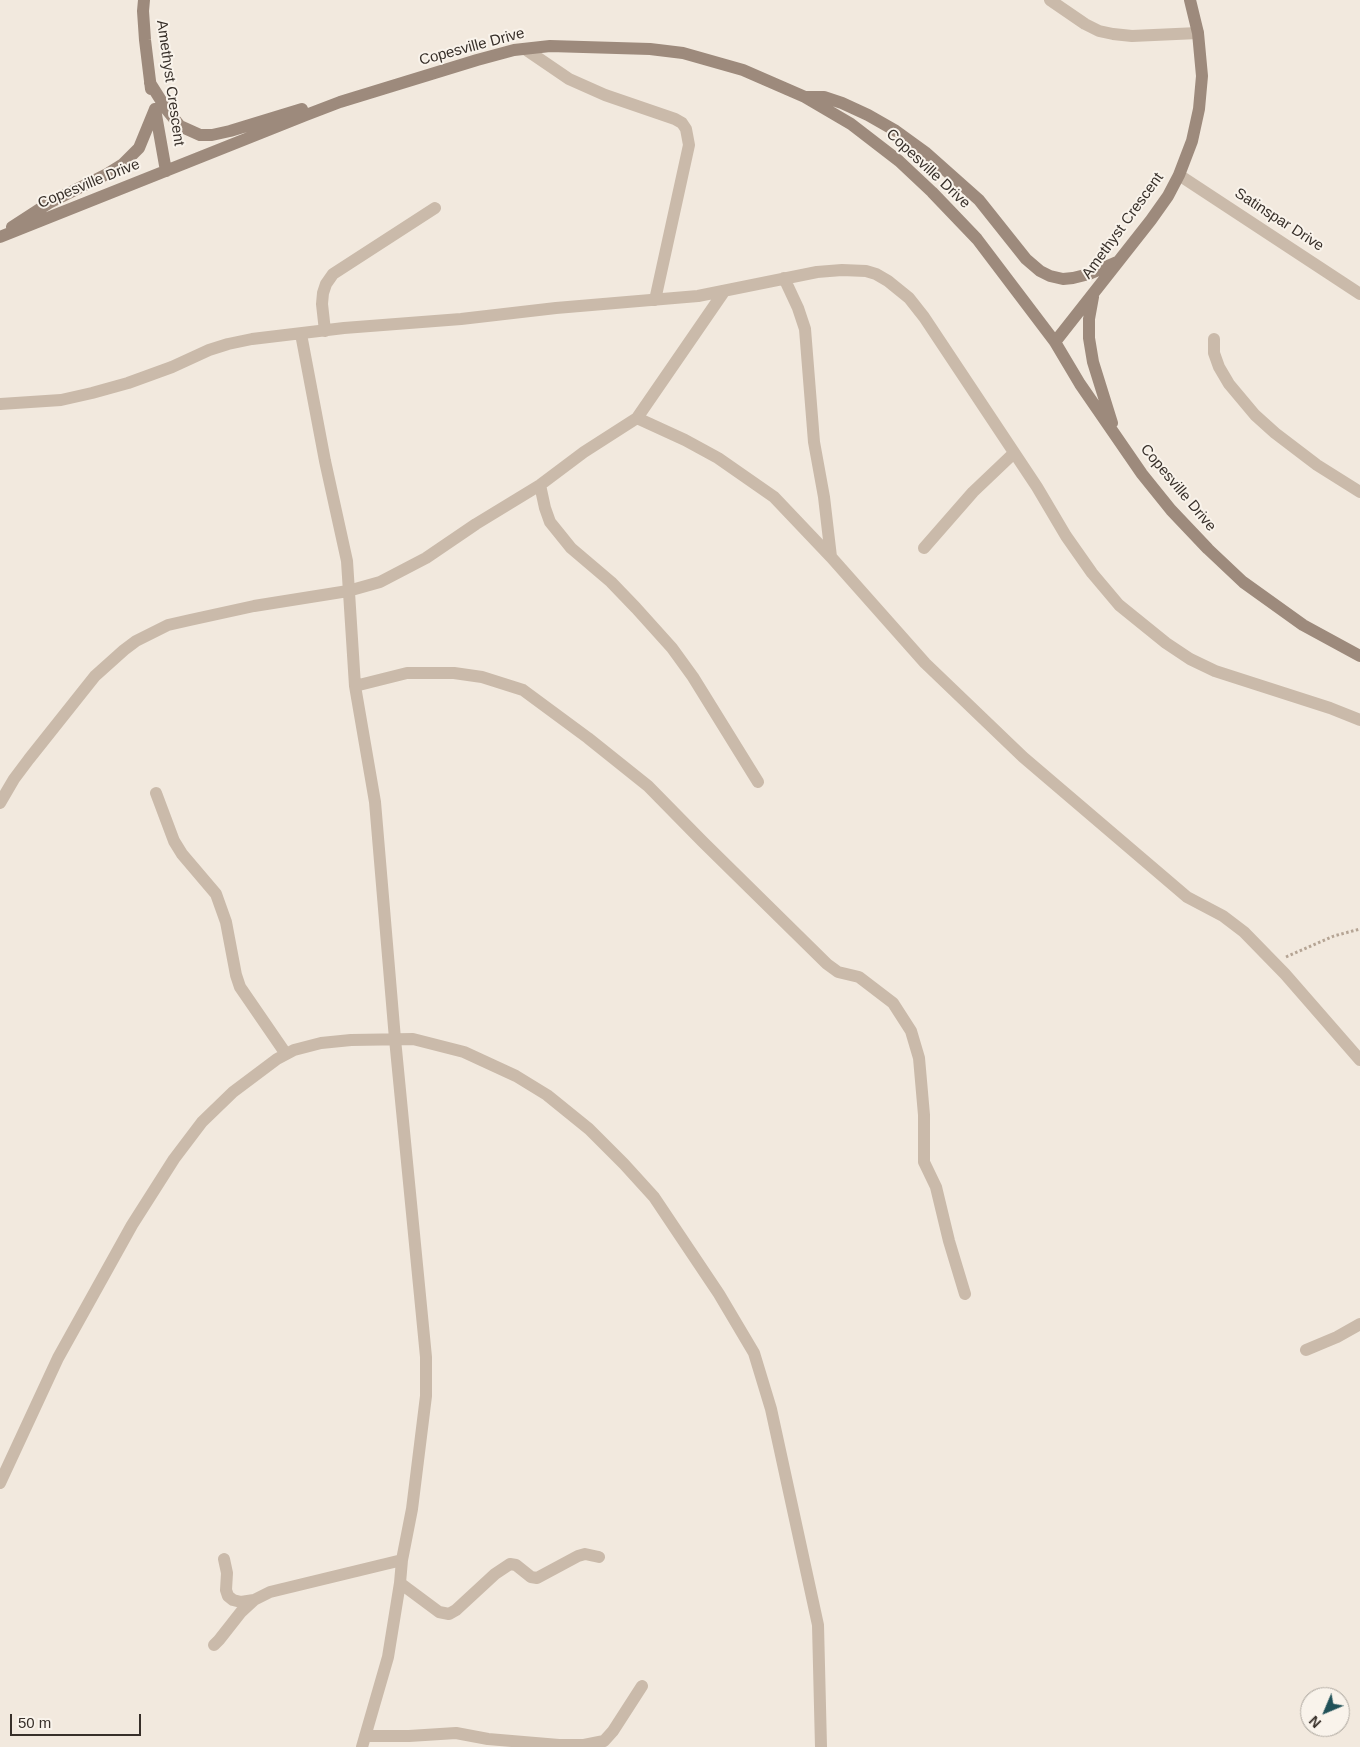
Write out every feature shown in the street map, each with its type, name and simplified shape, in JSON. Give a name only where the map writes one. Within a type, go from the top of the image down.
[{"type":"street","name":"Amethyst Crescent","points":[[144,0],[145,40],[150,83],[166,171]]},
{"type":"street","points":[[1050,0],[1085,24],[1099,31],[1132,36],[1198,33]]},
{"type":"street","name":"Amethyst Crescent","points":[[1055,342],[1120,261],[1164,202],[1179,175],[1192,141],[1199,109],[1202,76],[1198,33],[1190,0]]},
{"type":"street","name":"Copesville Drive","points":[[0,236],[340,102],[477,60],[525,49],[550,46],[650,48],[683,53],[743,70],[804,97],[858,129],[899,161],[932,192],[977,238],[1055,342],[1080,384],[1142,474],[1171,510],[1243,582],[1303,625],[1360,656]]},
{"type":"street","points":[[525,49],[577,83],[605,95],[675,119],[682,123],[686,129],[689,145],[655,300]]},
{"type":"street","points":[[150,83],[167,110],[180,126],[200,134],[212,136],[302,109],[340,102]]},
{"type":"street","points":[[804,97],[824,97],[842,103],[896,131],[925,152],[979,200],[1026,259],[1040,271],[1063,279],[1073,278],[1089,274],[1120,261]]},
{"type":"street","points":[[0,236],[49,203],[123,164],[139,148],[155,110]]},
{"type":"street","name":"Satinspar Drive","points":[[1179,175],[1360,294]]},
{"type":"street","points":[[325,331],[322,304],[323,293],[332,274],[435,208]]},
{"type":"street","points":[[0,404],[61,400],[128,384],[228,344],[252,339],[461,320],[556,308],[655,300],[723,292],[784,278],[842,270],[866,271],[888,281],[909,298],[924,317],[1092,574],[1119,605],[1138,622],[1190,659],[1215,671],[1330,708],[1360,720]]},
{"type":"street","points":[[784,278],[798,308],[805,329],[814,442],[824,497],[831,558]]},
{"type":"street","points":[[0,804],[24,765],[95,676],[136,641],[168,625],[254,606],[348,591],[380,582],[401,572],[540,485],[584,452],[637,418],[723,292]]},
{"type":"street","points":[[1093,294],[1089,319],[1089,338],[1093,362],[1117,437]]},
{"type":"street","points":[[301,334],[325,460],[346,552],[355,686],[375,802],[395,1039],[426,1357],[426,1396],[412,1508],[402,1560],[388,1657],[363,1741],[456,1733],[559,1745],[584,1745],[604,1741],[614,1732],[642,1686]]},
{"type":"street","points":[[1214,339],[1214,354],[1219,367],[1229,384],[1255,415],[1317,465],[1360,492]]},
{"type":"street","points":[[637,418],[685,440],[746,476],[774,497],[925,663],[1023,757],[1187,898],[1244,932],[1285,974],[1360,1060]]},
{"type":"street","points":[[924,548],[973,492],[1014,453]]},
{"type":"street","points":[[540,485],[550,522],[571,548],[610,582],[672,648],[693,677],[758,782]]},
{"type":"street","points":[[355,686],[407,674],[454,673],[482,677],[522,690],[588,738],[648,786],[827,964],[838,972],[859,977],[893,1003],[911,1031],[919,1058],[924,1124],[924,1162],[936,1187],[965,1294]]},
{"type":"street","points":[[156,793],[174,841],[182,854],[216,894],[226,922],[240,987],[286,1054]]},
{"type":"street","points":[[0,1483],[58,1358],[154,1187],[202,1122],[233,1092],[276,1059],[321,1043],[413,1039],[464,1052],[516,1076],[547,1096],[589,1129],[654,1197],[719,1294],[754,1353],[771,1409],[818,1625],[821,1747]]},
{"type":"street","points":[[1306,1350],[1337,1338],[1360,1324]]},
{"type":"street","points":[[400,1583],[439,1612],[449,1614],[456,1610],[495,1574],[510,1564],[516,1564],[531,1577],[537,1578],[578,1556],[585,1554],[599,1557]]},
{"type":"street","points":[[224,1559],[228,1596],[233,1600],[242,1602],[254,1600]]},
{"type":"street","points":[[214,1645],[241,1612],[254,1600],[270,1592],[402,1560]]},
{"type":"path","points":[[1267,956],[1283,958],[1334,936],[1360,929]]}]
